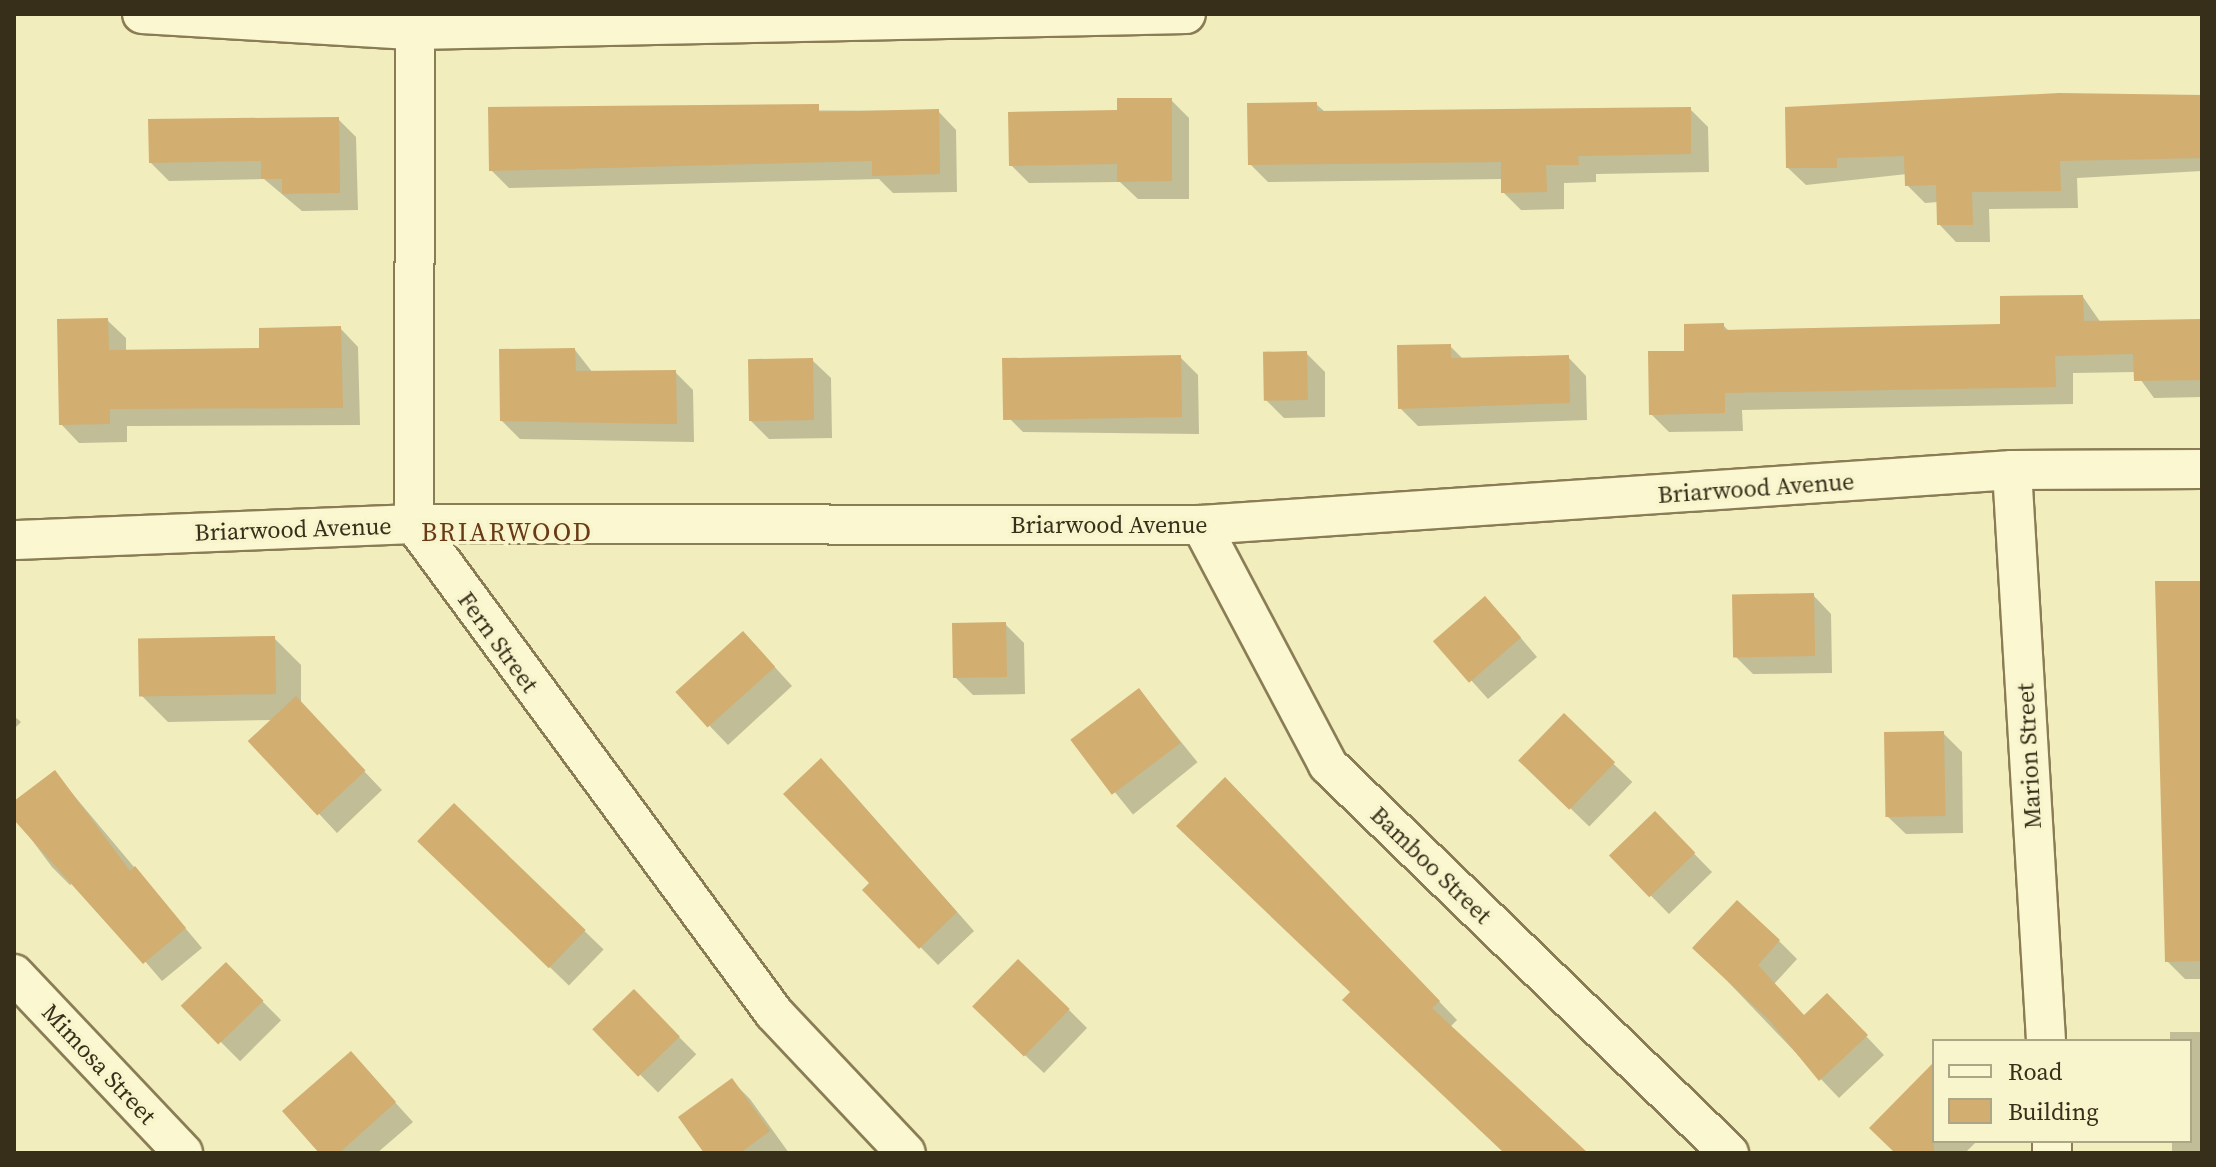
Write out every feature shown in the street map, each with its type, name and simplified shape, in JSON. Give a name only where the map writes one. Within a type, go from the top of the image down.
[{"type":"street","points":[[142,14],[415,22],[1186,14]]},
{"type":"street","points":[[414,524],[415,22]]},
{"type":"street","name":"Briarwood Avenue","points":[[14,540],[414,524],[1201,525],[2012,470],[2202,469]]},
{"type":"street","name":"Marion Street","points":[[2012,470],[2046,1039]]},
{"type":"street","name":"Fern Street","points":[[414,524],[774,1013],[906,1153]]},
{"type":"street","name":"Bamboo Street","points":[[1201,525],[1328,765],[1729,1153]]},
{"type":"street","name":"Mimosa Street","points":[[14,974],[183,1153]]},
{"type":"building","points":[[2059,93],[2202,95],[2202,158],[2060,161],[2061,191],[1972,192],[1973,225],[1937,225],[1936,185],[1905,186],[1904,156],[1837,158],[1837,168],[1786,168],[1785,107]]},
{"type":"building","points":[[1117,98],[1172,98],[1172,181],[1117,182],[1117,164],[1009,166],[1008,112],[1117,110]]},
{"type":"building","points":[[1317,102],[1317,111],[1691,107],[1691,154],[1578,156],[1579,165],[1546,165],[1547,192],[1501,193],[1501,162],[1248,165],[1247,103]]},
{"type":"building","points":[[819,104],[819,112],[939,109],[940,174],[872,176],[872,161],[489,171],[488,107]]},
{"type":"building","points":[[339,117],[340,193],[282,194],[282,179],[261,179],[261,161],[149,163],[148,119]]},
{"type":"building","points":[[2083,295],[2084,321],[2202,319],[2202,380],[2134,381],[2133,354],[2055,356],[2056,387],[1725,393],[1725,413],[1649,415],[1648,351],[1684,351],[1684,324],[1724,323],[1724,330],[2000,324],[2000,296]]},
{"type":"building","points":[[108,318],[109,350],[259,348],[259,328],[341,326],[343,408],[110,409],[110,424],[59,425],[57,319]]},
{"type":"building","points":[[1451,344],[1451,358],[1569,355],[1570,403],[1398,409],[1397,345]]},
{"type":"building","points":[[575,348],[576,371],[676,370],[677,424],[500,421],[499,349]]},
{"type":"building","points":[[1307,351],[1308,400],[1264,401],[1263,352]]},
{"type":"building","points":[[1181,355],[1182,417],[1003,420],[1002,358]]},
{"type":"building","points":[[813,358],[814,420],[749,421],[748,359]]},
{"type":"building","points":[[2155,581],[2202,581],[2202,961],[2165,962]]},
{"type":"building","points":[[1814,593],[1815,656],[1733,657],[1732,594]]},
{"type":"building","points":[[1485,596],[1521,638],[1469,683],[1433,641]]},
{"type":"building","points":[[1006,622],[1007,677],[953,678],[952,623]]},
{"type":"building","points":[[743,631],[775,667],[707,728],[675,692]]},
{"type":"building","points":[[275,636],[276,694],[139,696],[138,638]]},
{"type":"building","points":[[1139,688],[1181,743],[1112,795],[1070,740]]},
{"type":"building","points":[[296,696],[366,771],[317,816],[248,741]]},
{"type":"building","points":[[1564,713],[1615,762],[1569,810],[1518,760]]},
{"type":"building","points":[[1944,731],[1945,816],[1885,817],[1884,732]]},
{"type":"building","points":[[821,758],[957,912],[919,949],[862,890],[869,883],[783,794]]},
{"type":"building","points":[[55,770],[130,871],[135,866],[186,928],[143,964],[14,820],[14,801]]},
{"type":"building","points":[[1225,777],[1440,1001],[1432,1008],[1588,1153],[1504,1153],[1342,1000],[1350,992],[1176,826]]},
{"type":"building","points":[[454,803],[586,930],[549,968],[417,841]]},
{"type":"building","points":[[1655,811],[1695,853],[1649,897],[1609,855]]},
{"type":"building","points":[[1737,900],[1780,940],[1758,965],[1804,1015],[1827,993],[1868,1035],[1819,1081],[1769,1020],[1692,948]]},
{"type":"building","points":[[1018,959],[1070,1009],[1024,1056],[972,1006]]},
{"type":"building","points":[[226,962],[264,1001],[218,1045],[181,1006]]},
{"type":"building","points":[[634,989],[680,1036],[638,1077],[592,1029]]},
{"type":"building","points":[[351,1051],[396,1102],[339,1153],[319,1153],[282,1111]]},
{"type":"building","points":[[1932,1064],[1934,1153],[1895,1153],[1869,1128]]},
{"type":"building","points":[[732,1078],[770,1131],[740,1153],[704,1153],[678,1117]]},
{"type":"district","name":"BRIARWOOD","points":[[507,533]]}]
